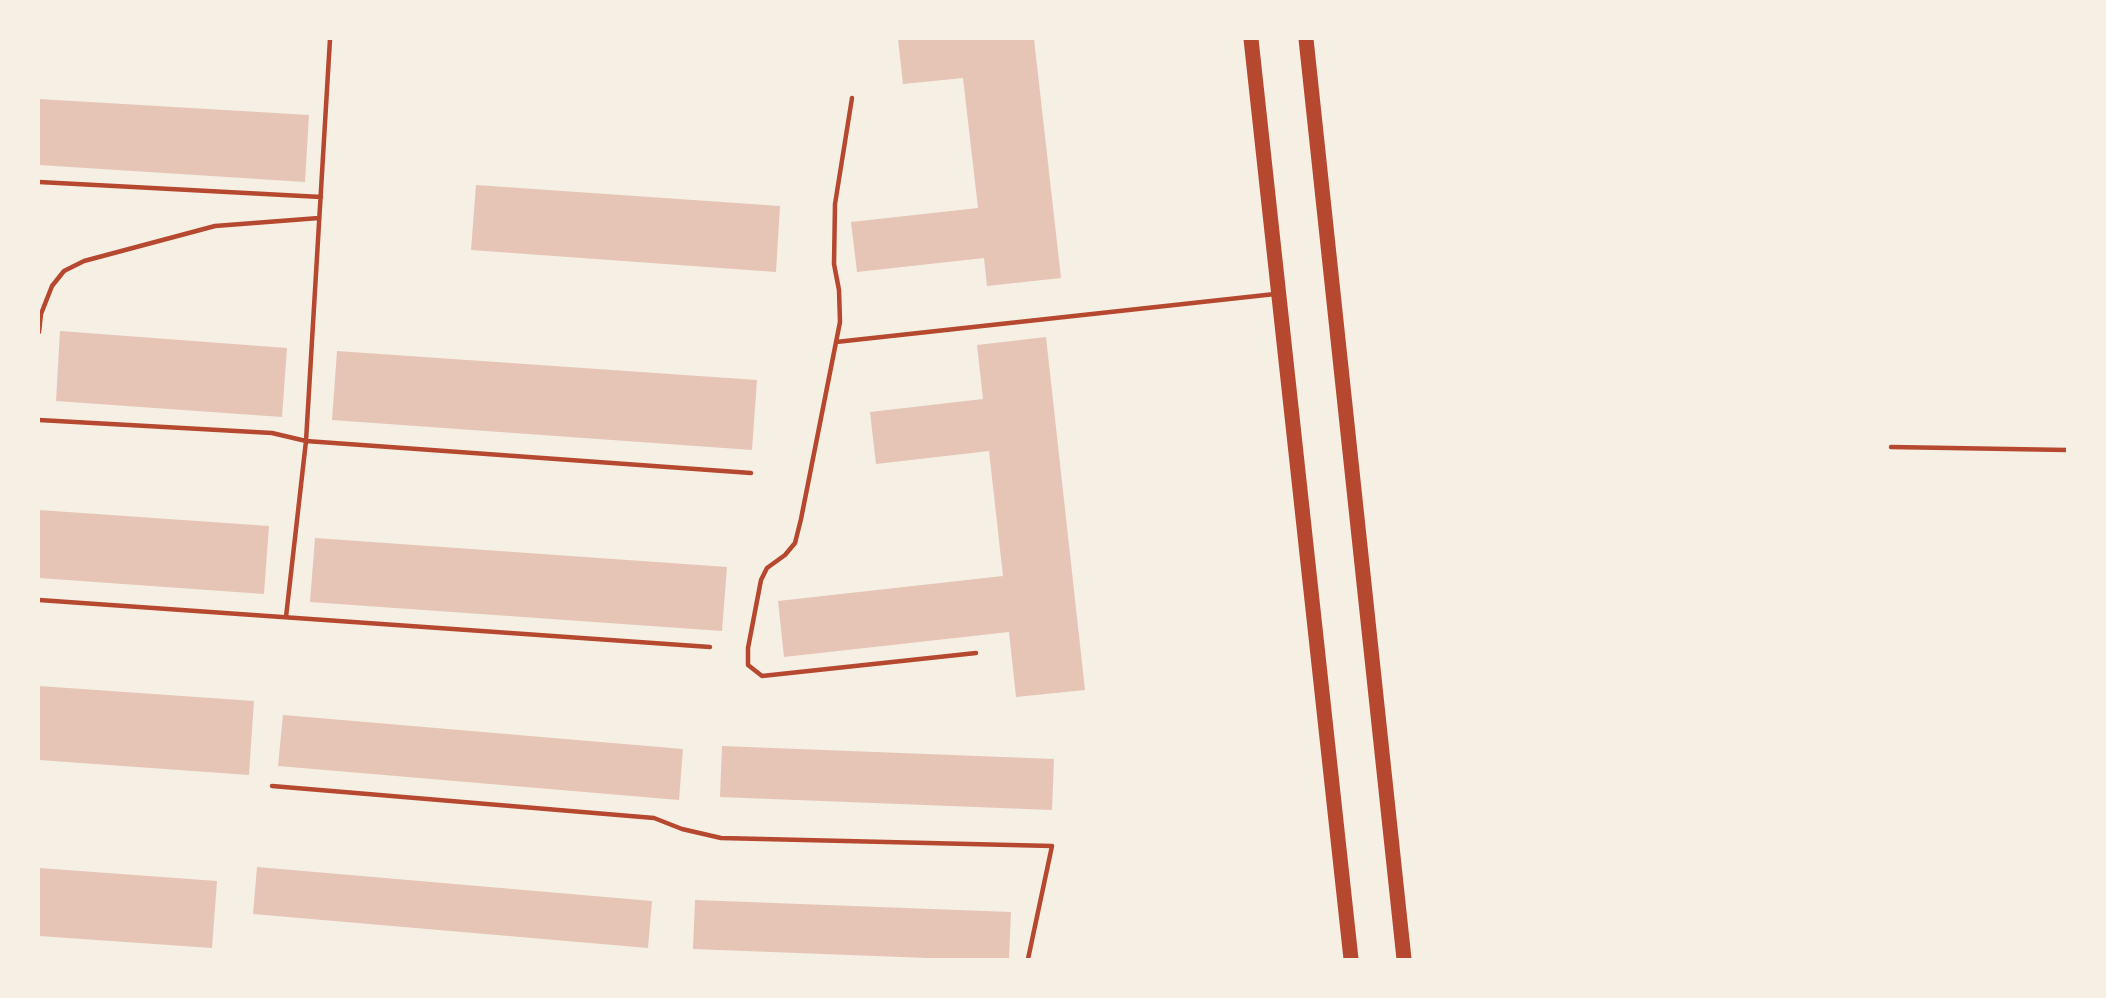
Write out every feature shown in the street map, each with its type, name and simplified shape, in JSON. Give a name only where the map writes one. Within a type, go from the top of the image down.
[{"type":"main road","points":[[1251,39],[1351,959]]},
{"type":"main road","points":[[1306,39],[1404,959]]},
{"type":"lane","points":[[286,617],[306,441],[330,39]]},
{"type":"lane","points":[[852,98],[835,204],[834,264],[839,290],[840,322],[795,543],[785,555],[767,568],[760,580],[748,648],[748,665],[762,676],[976,653]]},
{"type":"lane","points":[[39,182],[321,197]]},
{"type":"lane","points":[[39,332],[41,314],[52,285],[64,271],[84,261],[215,226],[320,218]]},
{"type":"lane","points":[[836,342],[1278,293]]},
{"type":"lane","points":[[39,420],[272,433],[306,441],[751,473]]},
{"type":"lane","points":[[1891,447],[2067,450]]},
{"type":"lane","points":[[39,600],[710,646]]},
{"type":"lane","points":[[272,786],[654,818],[682,829],[721,838],[1052,846],[1028,959]]},
{"type":"building","points":[[898,39],[1034,39],[1061,278],[987,286],[984,258],[857,272],[851,222],[978,208],[963,78],[903,84]]},
{"type":"building","points":[[39,99],[309,115],[305,182],[39,165]]},
{"type":"building","points":[[476,185],[780,206],[776,272],[471,250]]},
{"type":"building","points":[[60,331],[287,348],[282,417],[56,401]]},
{"type":"building","points":[[1046,337],[1085,690],[1016,697],[1009,632],[784,657],[778,601],[1003,576],[989,451],[876,464],[870,412],[983,399],[977,345]]},
{"type":"building","points":[[337,351],[757,380],[752,450],[332,420]]},
{"type":"building","points":[[39,510],[269,526],[264,594],[39,578]]},
{"type":"building","points":[[315,538],[727,567],[722,631],[310,602]]},
{"type":"building","points":[[39,686],[254,701],[249,775],[39,760]]},
{"type":"building","points":[[283,715],[683,749],[679,800],[278,766]]},
{"type":"building","points":[[722,746],[1054,759],[1052,810],[720,797]]},
{"type":"building","points":[[257,867],[652,901],[648,948],[253,914]]},
{"type":"building","points":[[39,868],[217,881],[212,948],[39,936]]},
{"type":"building","points":[[695,900],[1011,912],[1009,959],[693,949]]}]
